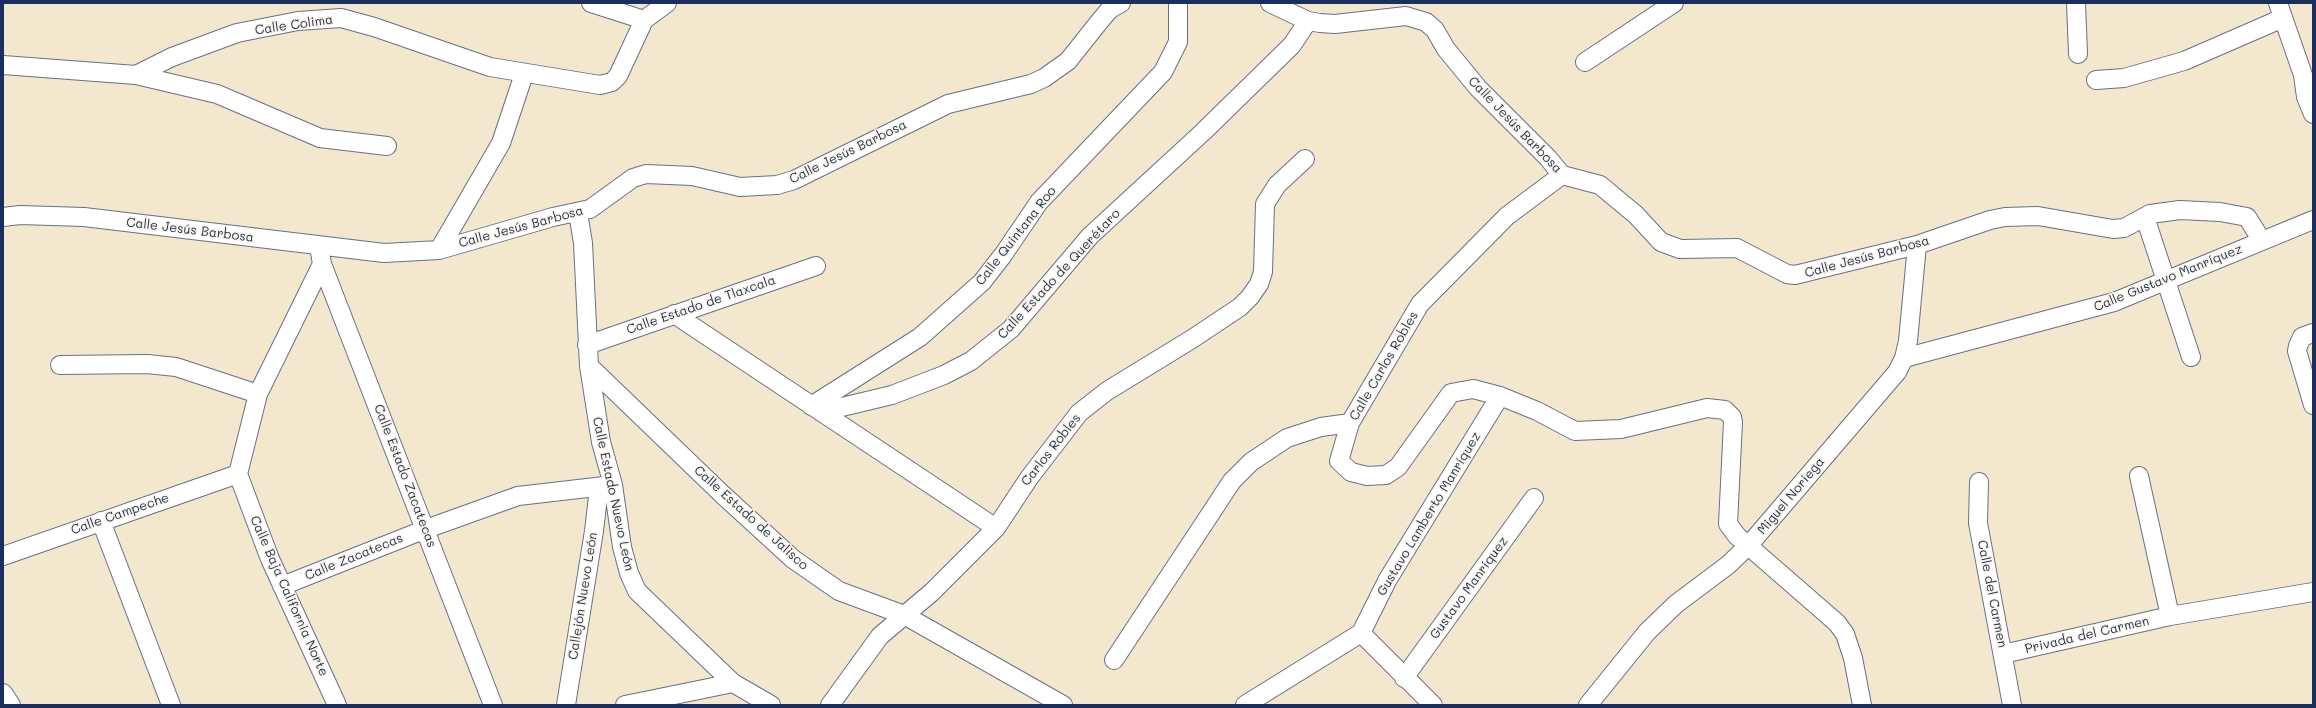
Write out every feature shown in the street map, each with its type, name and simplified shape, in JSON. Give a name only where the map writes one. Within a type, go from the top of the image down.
[{"type":"street","points":[[591,3],[644,20],[667,3]]},
{"type":"street","name":"Calle Jesús Barbosa","points":[[3,217],[20,215],[84,217],[384,253],[439,250],[553,217],[578,213],[590,209],[633,178],[646,174],[692,176],[740,187],[777,185],[794,180],[948,104],[1031,84],[1044,78],[1068,61],[1099,22],[1110,10],[1120,3]]},
{"type":"street","name":"Calle Quintana Roo","points":[[816,409],[920,337],[982,282],[1003,255],[1039,202],[1163,72],[1178,42],[1178,3]]},
{"type":"street","name":"Calle Jesús Barbosa","points":[[1270,3],[1308,22],[1335,24],[1406,16],[1419,18],[1426,22],[1435,30],[1446,49],[1478,88],[1548,158],[1562,175],[1600,185],[1636,215],[1661,242],[1680,250],[1737,248],[1786,274],[1803,274],[1917,246],[2005,216],[2038,216],[2113,229],[2124,228],[2145,217],[2180,210],[2220,212],[2247,217],[2262,241]]},
{"type":"street","points":[[1585,62],[1674,3]]},
{"type":"street","points":[[2076,3],[2078,54]]},
{"type":"street","points":[[2096,80],[2124,78],[2184,61],[2280,11],[2303,75],[2306,97],[2313,114]]},
{"type":"street","name":"Calle Colima","points":[[136,74],[172,56],[238,33],[298,21],[341,18],[374,26],[490,67],[594,85],[612,82],[618,76],[644,20]]},
{"type":"street","name":"Calle Estado de Querétaro","points":[[816,409],[892,396],[944,375],[971,360],[1011,329],[1090,236],[1203,132],[1292,45],[1308,22]]},
{"type":"street","points":[[3,66],[136,74],[217,94],[320,138],[387,146]]},
{"type":"street","points":[[439,250],[501,143],[524,74]]},
{"type":"street","name":"Carlos Robles","points":[[830,705],[880,636],[932,592],[996,528],[1029,478],[1079,413],[1107,391],[1240,307],[1250,297],[1259,284],[1263,272],[1265,204],[1277,185],[1305,159]]},
{"type":"street","name":"Calle Carlos Robles","points":[[1562,175],[1507,216],[1420,304],[1350,423],[1339,461],[1351,472],[1367,476],[1386,475],[1398,467],[1451,393],[1473,389],[1500,396],[1537,411],[1575,431],[1621,428],[1707,408],[1728,411],[1732,417],[1733,430],[1728,524],[1737,536],[1749,545]]},
{"type":"street","name":"Calle Estado Nuevo León","points":[[578,213],[583,243],[589,366],[601,442],[606,486],[628,573],[638,591],[733,683],[771,705]]},
{"type":"street","points":[[2145,217],[2191,357]]},
{"type":"street","name":"Calle Gustavo Manríquez","points":[[1904,358],[2093,309],[2313,220]]},
{"type":"street","name":"Calle Estado Zacatecas","points":[[319,246],[322,264],[494,705]]},
{"type":"street","name":"Miguel Noriega","points":[[1588,705],[1646,632],[1676,604],[1728,565],[1749,545],[1897,372],[1904,358],[1908,341],[1917,246]]},
{"type":"street","points":[[238,474],[258,394],[322,264]]},
{"type":"street","name":"Calle Estado de Tlaxcala","points":[[587,345],[816,266]]},
{"type":"street","points":[[674,314],[996,528]]},
{"type":"street","points":[[2313,333],[2302,337],[2297,351],[2313,405]]},
{"type":"street","points":[[60,364],[147,364],[176,367],[258,394]]},
{"type":"street","name":"Calle Estado de Jalisco","points":[[589,366],[723,495],[794,559],[839,591],[904,615],[1063,705]]},
{"type":"street","name":"Gustavo Lamberto Manríquez","points":[[1361,633],[1388,580],[1500,396]]},
{"type":"street","points":[[1114,660],[1232,481],[1251,462],[1287,438],[1320,427],[1350,423]]},
{"type":"street","name":"Calle Campeche","points":[[3,556],[238,474]]},
{"type":"street","name":"Calle Baja California Norte","points":[[238,474],[282,586],[337,705]]},
{"type":"street","points":[[2138,476],[2170,616]]},
{"type":"street","name":"Calle del Carmen","points":[[1979,482],[1978,523],[2012,705]]},
{"type":"street","name":"Calle Zacatecas","points":[[282,586],[426,529],[518,496],[547,491],[606,486]]},
{"type":"street","name":"Callejón Nuevo León","points":[[566,705],[594,531],[606,486]]},
{"type":"street","name":"Gustavo Manríquez","points":[[1404,678],[1534,498]]},
{"type":"street","points":[[101,521],[171,705]]},
{"type":"street","points":[[1749,545],[1837,623],[1845,634],[1853,658],[1862,705]]},
{"type":"street","name":"Privada del Carmen","points":[[2003,654],[2170,616],[2313,592]]},
{"type":"street","points":[[1245,705],[1361,633],[1404,678],[1433,705]]},
{"type":"street","points":[[625,705],[642,703],[733,683]]},
{"type":"street","points":[[3,693],[11,705]]}]
